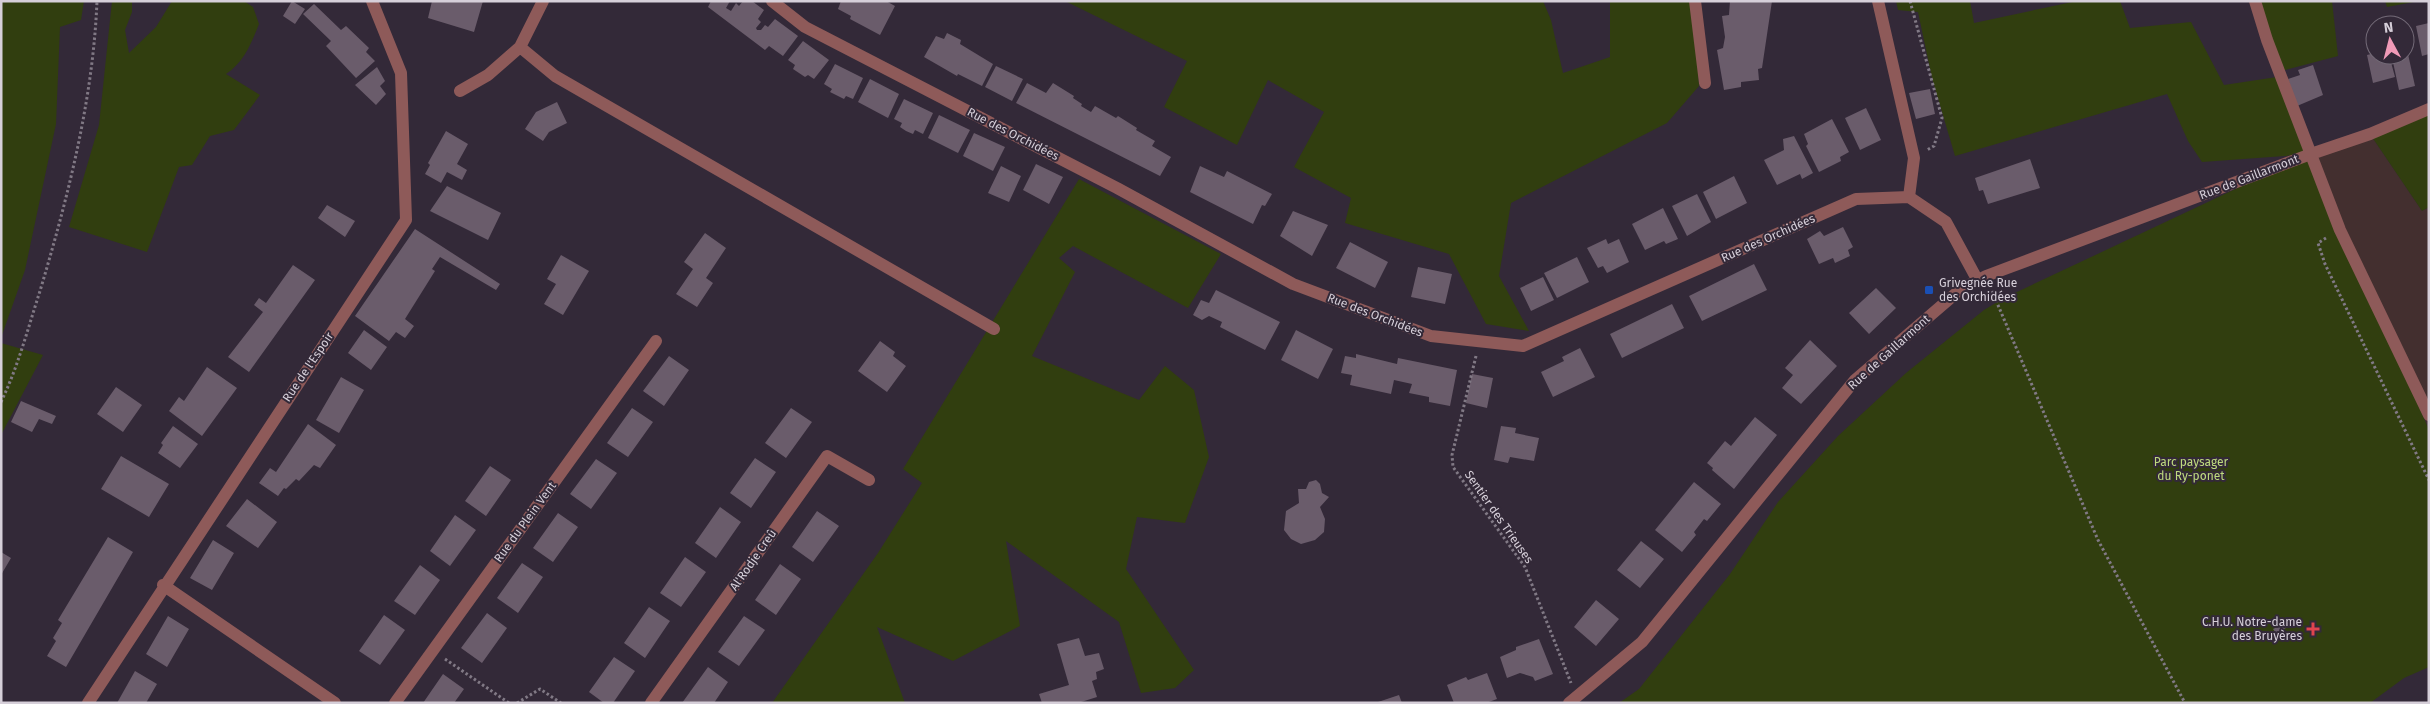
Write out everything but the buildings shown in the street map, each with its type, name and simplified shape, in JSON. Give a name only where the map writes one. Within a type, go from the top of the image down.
[{"type":"street","name":"Rue de l'Espoir","points":[[88,703],[163,585],[406,220],[401,73],[372,1]]},
{"type":"street","points":[[460,91],[488,75],[520,47],[543,1]]},
{"type":"street","name":"Rue des Orchidées","points":[[772,1],[805,27],[1117,188],[1293,284],[1430,336],[1523,346],[1856,199],[1909,197]]},
{"type":"street","points":[[1696,1],[1705,83]]},
{"type":"street","points":[[1878,1],[1914,158],[1909,197],[1946,222],[1982,278]]},
{"type":"street","points":[[2255,1],[2267,40],[2340,230],[2429,415]]},
{"type":"street","points":[[520,47],[555,76],[994,329]]},
{"type":"street","name":"Rue de Gaillarmont","points":[[1573,700],[1642,642],[1855,380],[1961,289],[1982,278],[2311,154],[2370,134],[2429,109]]},
{"type":"street","name":"Rue du Plein Vent","points":[[394,703],[656,341]]},
{"type":"street","name":"Al'Rodje Creû","points":[[651,703],[827,456],[869,480]]},
{"type":"street","points":[[163,585],[334,703]]},
{"type":"path","points":[[1,402],[27,332],[62,218],[84,115],[96,35],[97,1]]},
{"type":"path","points":[[1910,1],[1942,118],[1934,146],[1914,158]]},
{"type":"path","points":[[2318,243],[2325,264],[2429,480]]},
{"type":"path","points":[[1982,278],[2098,540],[2185,703]]},
{"type":"path","name":"Sentier des Trieuses","points":[[1480,341],[1452,455],[1453,467],[1525,567],[1573,700]]},
{"type":"path","points":[[432,651],[509,703]]},
{"type":"path","points":[[517,703],[540,689],[561,703]]},
{"type":"shaded area","points":[[2370,134],[2422,211],[2429,207],[2429,430],[2311,154]]},
{"type":"green space","points":[[1,1],[84,1],[81,20],[60,27],[56,124],[25,270],[1,338]]},
{"type":"green space","points":[[112,1],[132,1],[132,12],[125,30],[129,53],[156,27],[172,1],[244,1],[253,7],[259,24],[242,58],[226,74],[260,95],[234,130],[210,136],[192,165],[179,167],[147,252],[69,227],[99,125]]},
{"type":"green space","points":[[1065,1],[1543,1],[1551,20],[1563,73],[1610,57],[1610,1],[1694,1],[1699,86],[1667,123],[1511,203],[1499,276],[1529,331],[1486,324],[1449,254],[1345,223],[1351,198],[1294,167],[1324,112],[1268,80],[1237,145],[1164,107],[1187,61]]},
{"type":"green space","name":"Parc paysager du Ry-ponet","points":[[1896,1],[1970,1],[1974,23],[2077,1],[2120,1],[2130,28],[2191,22],[2224,85],[2277,77],[2429,430],[2429,667],[2404,678],[2370,703],[1619,703],[1639,689],[1730,574],[1778,502],[1838,436],[1906,373],[1984,310],[2004,298],[2310,154],[2202,162],[2188,141],[2167,94],[1955,156],[1932,78],[1918,12],[1898,10]]},
{"type":"green space","points":[[2260,1],[2332,1],[2338,56],[2281,71]]},
{"type":"green space","points":[[2385,1],[2419,1],[2387,7]]},
{"type":"green space","points":[[2429,109],[2429,207],[2422,211],[2370,134]]},
{"type":"green space","points":[[1079,179],[1221,254],[1188,308],[1073,246],[1059,258],[1075,272],[1032,356],[1139,400],[1165,366],[1194,390],[1209,457],[1185,523],[1137,517],[1126,569],[1194,670],[1175,688],[1141,693],[1119,622],[1006,541],[1020,626],[953,661],[877,627],[905,703],[772,703],[878,553],[922,483],[903,469]]},
{"type":"green space","points":[[1,343],[43,355],[1,435]]},
{"type":"place","name":"Grivegnée Rue des Orchidées","points":[[1929,290]]},
{"type":"place","name":"C.H.U. Notre-dame des Bruyères","points":[[2313,629]]}]
